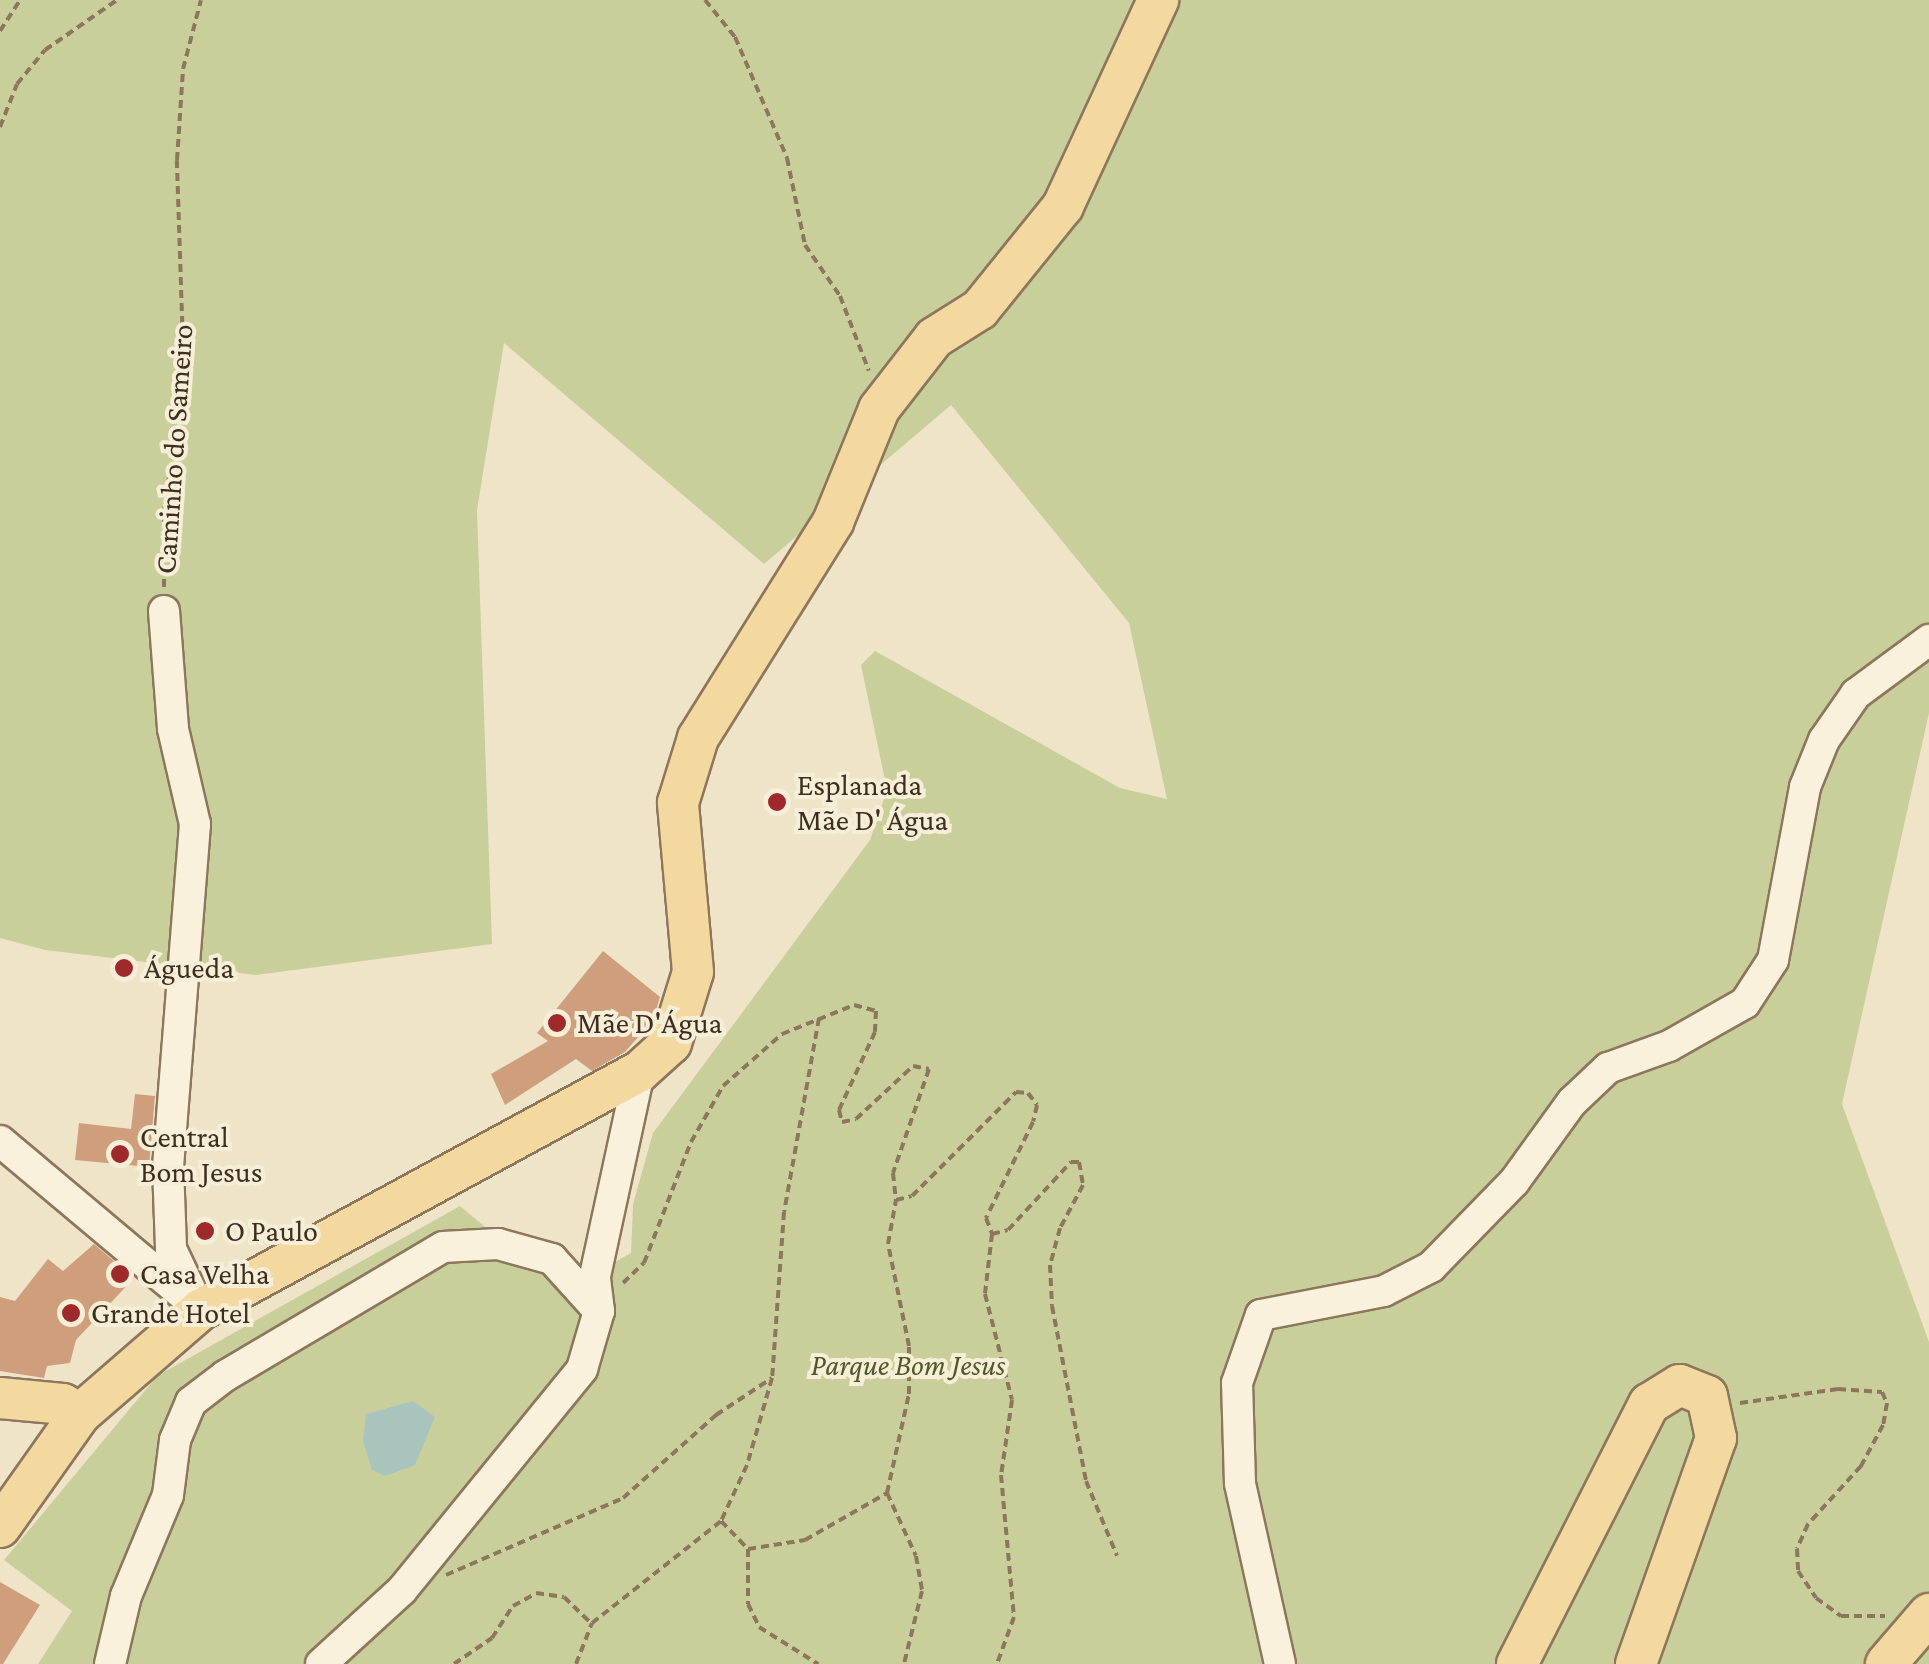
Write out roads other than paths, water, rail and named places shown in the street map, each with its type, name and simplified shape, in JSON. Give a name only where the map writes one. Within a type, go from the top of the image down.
[{"type":"main road","points":[[0,1527],[80,1414],[200,1310],[639,1072],[678,1029],[693,972],[678,803],[686,766],[833,522],[879,410],[934,338],[980,309],[1063,206],[1158,0]]},
{"type":"main road","points":[[1517,1664],[1649,1404],[1680,1385],[1707,1396],[1716,1438],[1636,1664]]},
{"type":"main road","points":[[0,1398],[63,1404],[80,1414]]},
{"type":"main road","points":[[1886,1664],[1912,1615]]},
{"type":"street","name":"Caminho do Sameiro","points":[[164,612],[172,729],[195,824],[168,1166],[171,1249],[200,1310]]},
{"type":"street","points":[[1280,1664],[1240,1482],[1237,1383],[1261,1315],[1384,1292],[1431,1268],[1514,1182],[1572,1102],[1608,1068],[1669,1046],[1745,1003],[1773,960],[1805,787],[1824,740],[1856,694],[1929,640]]},
{"type":"street","points":[[320,1664],[412,1578],[551,1414],[582,1369],[599,1311],[601,1253],[639,1072]]},
{"type":"street","points":[[0,1141],[200,1310]]},
{"type":"street","points":[[110,1664],[126,1596],[168,1495],[175,1440],[191,1402],[225,1376],[443,1247],[498,1244],[552,1259],[599,1311]]},
{"type":"water","points":[[413,1401],[435,1417],[415,1465],[385,1476],[372,1470],[363,1441],[366,1414]]},
{"type":"place","name":"Esplanada Mãe D' Água","points":[[777,802]]},
{"type":"place","name":"Águeda","points":[[124,968]]},
{"type":"place","name":"Mãe D'Água","points":[[557,1023]]},
{"type":"place","name":"Central Bom Jesus","points":[[120,1154]]},
{"type":"place","name":"O Paulo","points":[[205,1231]]},
{"type":"place","name":"Casa Velha","points":[[120,1274]]},
{"type":"place","name":"Grande Hotel","points":[[71,1313]]},
{"type":"park label","name":"Parque Bom Jesus","points":[[908,1365]]}]
